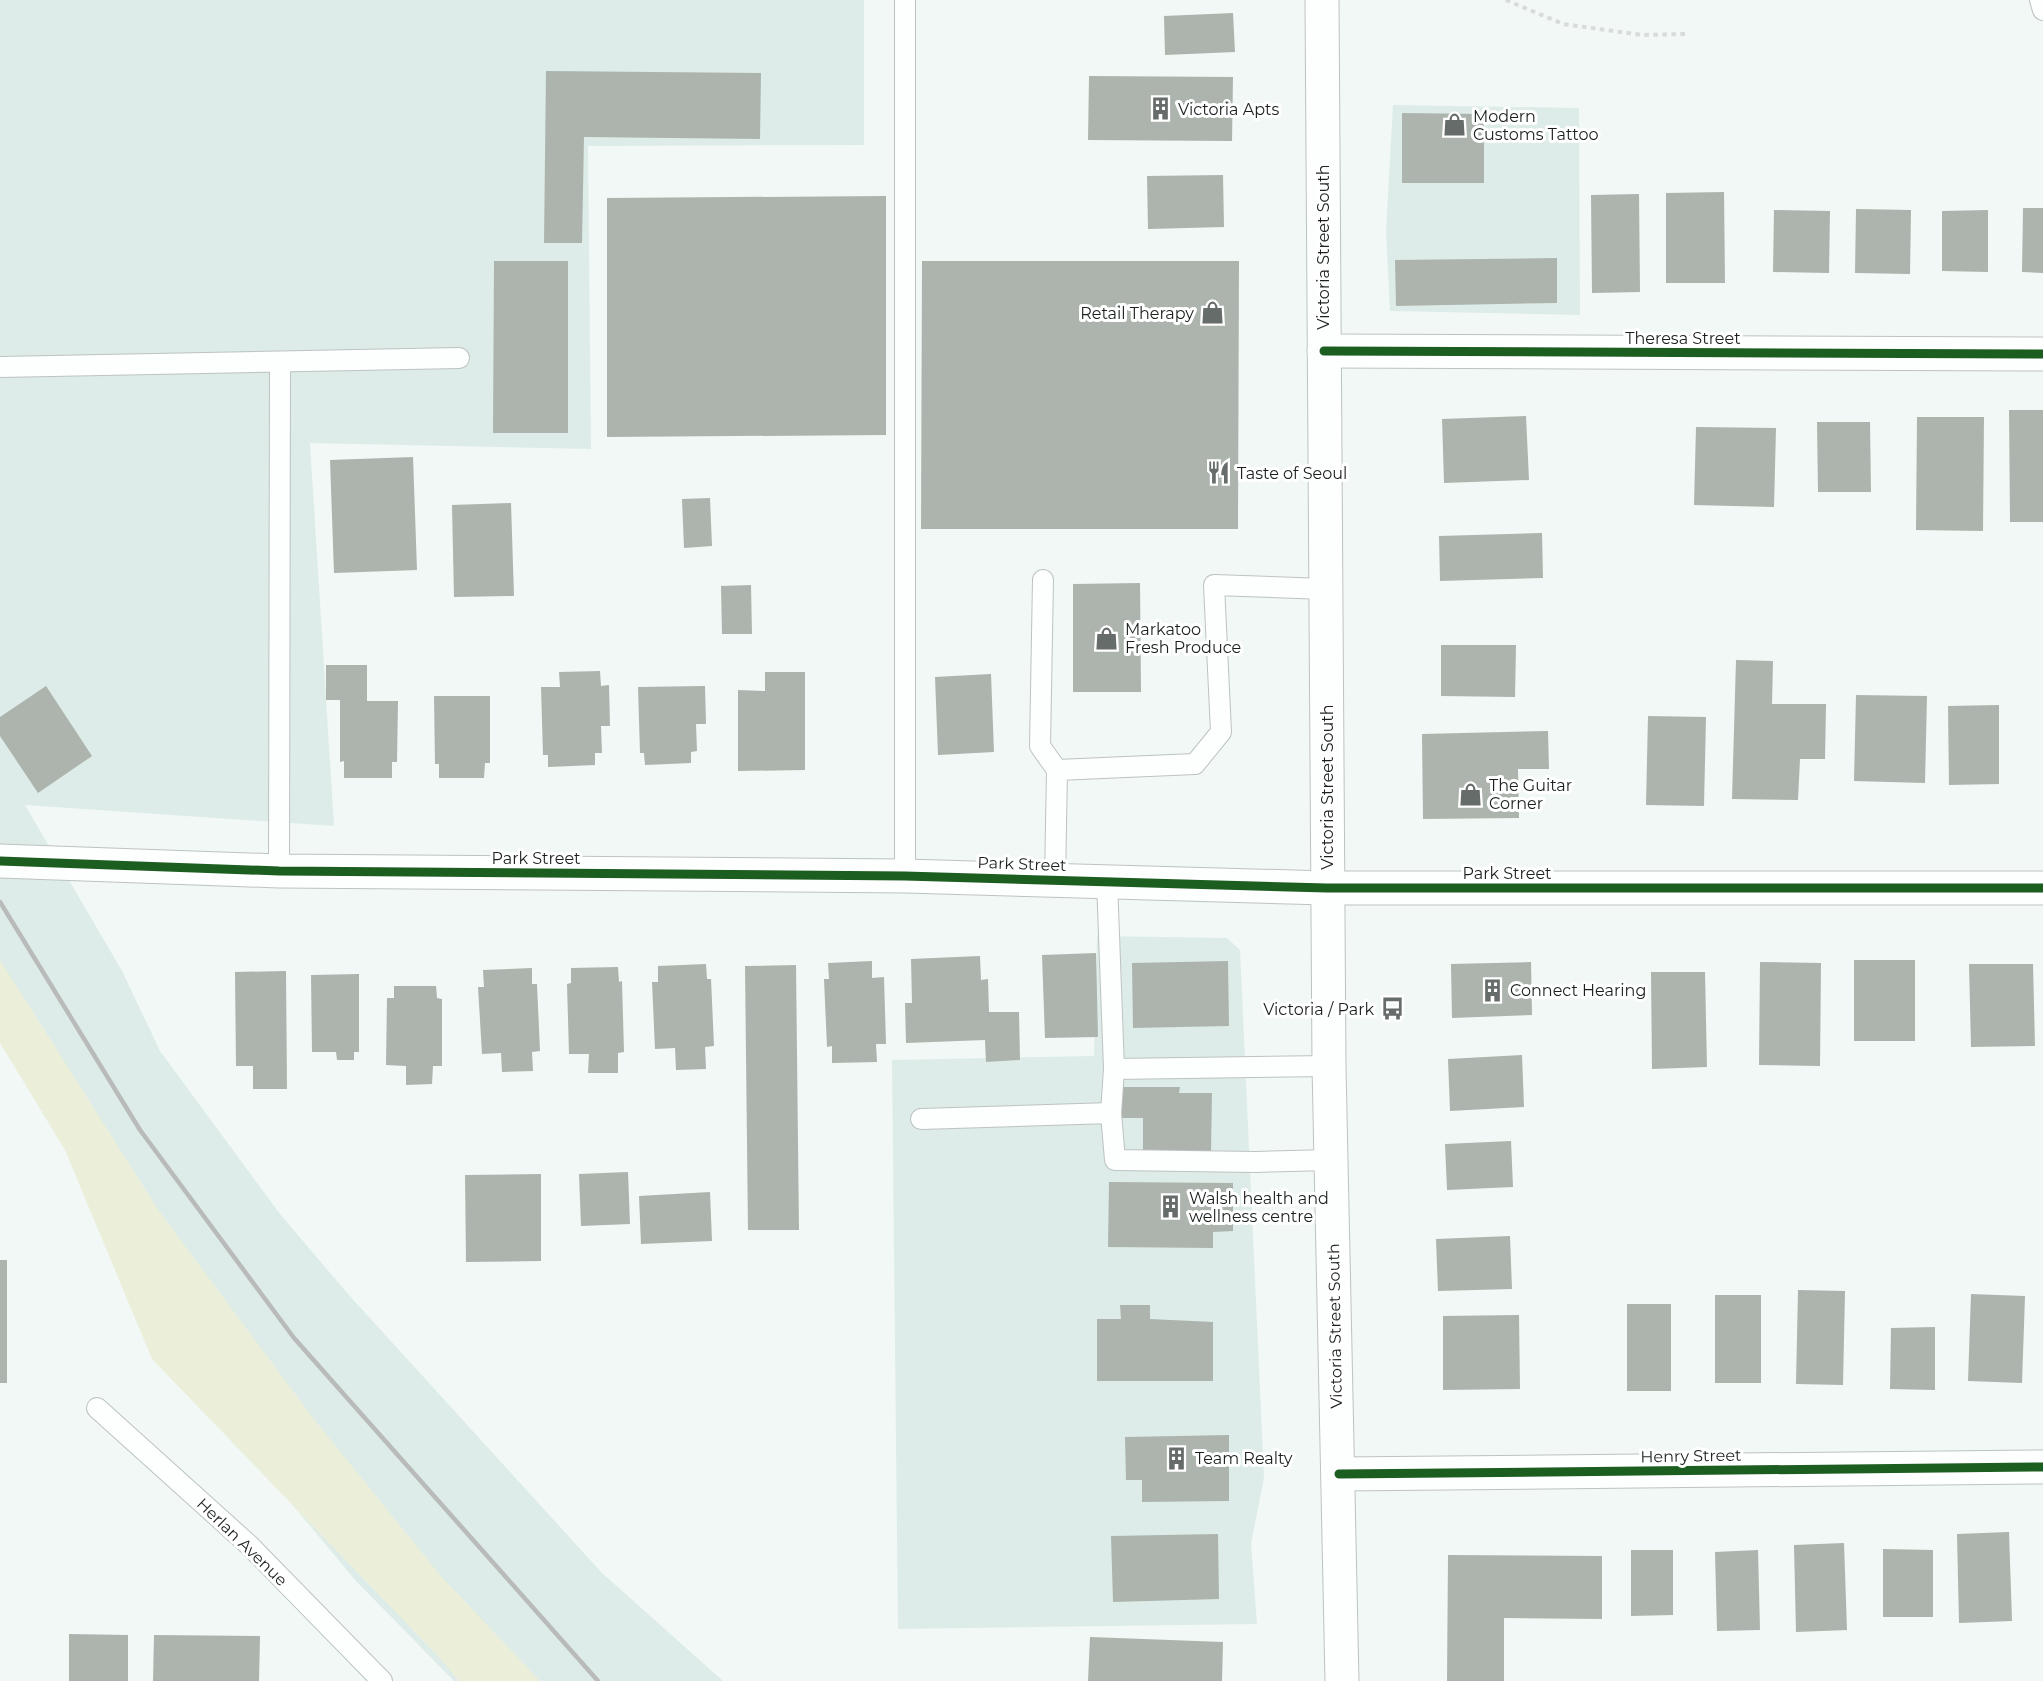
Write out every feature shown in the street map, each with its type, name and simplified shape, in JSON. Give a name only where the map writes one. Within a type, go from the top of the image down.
[{"type":"street","name":"Victoria Street South","points":[[1322,0],[1329,1066],[1342,1681]]},
{"type":"street","name":"Theresa Street","points":[[1324,351],[2043,354]]},
{"type":"street","name":"Park Street","points":[[0,861],[279,871],[906,876],[1327,888],[2043,888]]},
{"type":"street","name":"Henry Street","points":[[1339,1474],[2043,1467]]},
{"type":"lane","points":[[905,0],[906,876]]},
{"type":"lane","points":[[2040,0],[2043,10]]},
{"type":"lane","points":[[0,367],[459,357]]},
{"type":"lane","points":[[279,871],[280,362]]},
{"type":"lane","points":[[1043,580],[1040,746],[1057,771],[1055,880]]},
{"type":"lane","points":[[1057,771],[1195,764],[1221,732],[1214,585],[1325,589]]},
{"type":"lane","points":[[1107,881],[1114,1069],[1111,1113],[1114,1160],[1255,1162],[1331,1160]]},
{"type":"lane","points":[[1114,1069],[1329,1066]]},
{"type":"lane","points":[[921,1119],[1111,1113]]},
{"type":"lane","name":"Herlan Avenue","points":[[97,1408],[249,1545],[382,1681]]},
{"type":"path","points":[[1506,0],[1563,24],[1642,35],[1685,34]]},
{"type":"shaded area","points":[[0,0],[864,0],[864,145],[588,146],[591,449],[310,443],[334,826],[25,805],[122,971],[160,1051],[280,1214],[348,1294],[602,1573],[723,1681],[454,1681],[356,1581],[204,1398],[0,1011]]},
{"type":"shaded area","points":[[1393,105],[1579,108],[1580,315],[1390,311],[1386,231]]},
{"type":"shaded area","points":[[1097,936],[1227,938],[1240,950],[1264,1478],[1251,1543],[1257,1624],[898,1629],[892,1060],[1094,1056]]},
{"type":"green space","points":[[0,960],[159,1211],[313,1418],[440,1575],[540,1681],[459,1681],[437,1655],[152,1359],[65,1150],[0,1043]]},
{"type":"building","points":[[1233,13],[1235,52],[1165,55],[1164,16]]},
{"type":"building","points":[[546,71],[761,73],[760,139],[584,137],[582,243],[544,243]]},
{"type":"building","name":"Victoria Apts","points":[[1089,76],[1233,77],[1232,141],[1088,140]]},
{"type":"building","points":[[1402,113],[1484,114],[1484,183],[1402,183]]},
{"type":"building","points":[[1223,175],[1224,227],[1148,229],[1147,176]]},
{"type":"building","points":[[1724,192],[1725,283],[1666,283],[1666,193]]},
{"type":"building","points":[[1639,194],[1640,292],[1592,293],[1591,195]]},
{"type":"building","points":[[886,196],[886,435],[607,437],[607,198]]},
{"type":"building","points":[[2023,208],[2043,208],[2043,273],[2022,272]]},
{"type":"building","points":[[1856,209],[1911,210],[1910,274],[1855,273]]},
{"type":"building","points":[[1774,210],[1830,211],[1829,273],[1773,272]]},
{"type":"building","points":[[1988,210],[1988,272],[1942,271],[1942,211]]},
{"type":"building","points":[[1557,258],[1557,303],[1396,306],[1395,260]]},
{"type":"building","points":[[494,261],[568,261],[568,433],[493,433]]},
{"type":"building","points":[[922,261],[1239,261],[1238,529],[921,529]]},
{"type":"building","points":[[2009,410],[2043,410],[2043,522],[2010,522]]},
{"type":"building","points":[[1526,416],[1529,480],[1444,483],[1442,419]]},
{"type":"building","points":[[1917,417],[1984,417],[1983,531],[1916,530]]},
{"type":"building","points":[[1817,422],[1870,422],[1871,492],[1818,492]]},
{"type":"building","points":[[1696,427],[1776,428],[1774,507],[1694,505]]},
{"type":"building","points":[[413,457],[417,570],[334,573],[330,460]]},
{"type":"building","points":[[710,498],[712,546],[684,548],[682,499]]},
{"type":"building","points":[[511,503],[514,596],[454,597],[452,505]]},
{"type":"building","points":[[1542,533],[1543,578],[1440,581],[1439,536]]},
{"type":"building","name":"Markatoo Fresh Produce","points":[[1140,583],[1141,692],[1073,692],[1073,584]]},
{"type":"building","points":[[751,585],[752,634],[722,634],[721,586]]},
{"type":"building","points":[[1441,645],[1516,645],[1515,697],[1441,696]]},
{"type":"building","points":[[1736,660],[1773,661],[1772,704],[1826,704],[1825,759],[1800,759],[1798,800],[1732,799]]},
{"type":"building","points":[[326,665],[367,665],[367,701],[398,701],[397,762],[392,762],[392,778],[344,778],[344,761],[340,762],[340,700],[326,700]]},
{"type":"building","points":[[600,671],[601,686],[609,685],[610,726],[601,726],[602,753],[595,753],[595,765],[548,767],[548,755],[543,755],[541,687],[560,687],[559,672]]},
{"type":"building","points":[[765,672],[805,672],[805,770],[738,771],[738,690],[765,691]]},
{"type":"building","points":[[991,674],[994,752],[938,755],[935,677]]},
{"type":"building","points":[[46,686],[92,756],[38,793],[0,736],[0,717]]},
{"type":"building","points":[[705,686],[706,724],[696,724],[697,751],[691,752],[691,763],[645,765],[644,753],[640,753],[638,687]]},
{"type":"building","points":[[1856,695],[1927,696],[1925,783],[1854,781]]},
{"type":"building","points":[[434,696],[490,696],[490,763],[485,763],[484,778],[439,778],[439,764],[435,764]]},
{"type":"building","points":[[1999,705],[1999,784],[1949,785],[1948,706]]},
{"type":"building","points":[[1648,716],[1706,717],[1704,806],[1646,805]]},
{"type":"building","name":"The Guitar Corner","points":[[1548,731],[1549,769],[1518,769],[1519,818],[1423,819],[1422,734]]},
{"type":"building","points":[[1096,953],[1098,1037],[1045,1038],[1042,955]]},
{"type":"building","points":[[980,956],[981,980],[988,979],[989,1012],[1019,1012],[1020,1060],[986,1062],[985,1040],[906,1043],[905,1003],[912,1003],[911,959]]},
{"type":"building","points":[[1854,960],[1915,960],[1915,1041],[1854,1041]]},
{"type":"building","points":[[872,961],[872,978],[884,977],[886,1044],[876,1044],[877,1062],[832,1063],[832,1046],[827,1047],[824,979],[829,979],[828,963]]},
{"type":"building","points":[[1228,961],[1229,1026],[1133,1028],[1132,963]]},
{"type":"building","name":"Connect Hearing","points":[[1531,962],[1532,1015],[1452,1018],[1451,964]]},
{"type":"building","points":[[1760,962],[1821,963],[1820,1066],[1759,1065]]},
{"type":"building","points":[[706,964],[707,979],[711,979],[714,1046],[705,1047],[706,1069],[676,1070],[675,1048],[655,1049],[652,982],[658,982],[658,966]]},
{"type":"building","points":[[1969,964],[2033,964],[2035,1046],[1971,1047]]},
{"type":"building","points":[[796,965],[799,1230],[748,1230],[745,966]]},
{"type":"building","points":[[618,967],[619,982],[622,981],[624,1052],[618,1053],[618,1073],[588,1073],[589,1054],[569,1054],[567,984],[571,983],[571,968]]},
{"type":"building","points":[[532,968],[532,984],[537,984],[540,1051],[532,1052],[533,1071],[502,1072],[501,1053],[482,1054],[478,987],[484,987],[483,970]]},
{"type":"building","points":[[286,971],[287,1089],[253,1089],[253,1066],[236,1066],[235,972]]},
{"type":"building","points":[[1651,972],[1705,972],[1707,1067],[1652,1069]]},
{"type":"building","points":[[359,974],[359,1052],[354,1052],[354,1060],[337,1060],[336,1052],[312,1052],[311,975]]},
{"type":"building","points":[[394,986],[436,986],[437,998],[442,999],[442,1066],[433,1066],[432,1084],[406,1085],[406,1066],[386,1065],[387,998],[394,998]]},
{"type":"building","points":[[1522,1055],[1524,1107],[1450,1111],[1448,1059]]},
{"type":"building","points":[[1122,1087],[1180,1087],[1179,1093],[1212,1093],[1211,1151],[1143,1152],[1143,1118],[1121,1118]]},
{"type":"building","points":[[1511,1141],[1513,1187],[1447,1190],[1445,1144]]},
{"type":"building","points":[[628,1172],[630,1224],[581,1226],[579,1174]]},
{"type":"building","points":[[541,1174],[541,1261],[466,1262],[465,1175]]},
{"type":"building","name":"Walsh health and wellness centre","points":[[1109,1182],[1233,1183],[1233,1231],[1213,1232],[1213,1248],[1108,1247]]},
{"type":"building","points":[[710,1192],[712,1241],[641,1244],[639,1196]]},
{"type":"building","points":[[1510,1236],[1512,1289],[1438,1291],[1436,1239]]},
{"type":"building","points":[[0,1260],[7,1260],[7,1383],[0,1383]]},
{"type":"building","points":[[1798,1290],[1845,1291],[1843,1385],[1796,1384]]},
{"type":"building","points":[[1971,1294],[2025,1296],[2022,1383],[1968,1381]]},
{"type":"building","points":[[1715,1295],[1761,1295],[1761,1383],[1715,1383]]},
{"type":"building","points":[[1627,1304],[1671,1304],[1671,1391],[1627,1391]]},
{"type":"building","points":[[1120,1305],[1150,1305],[1150,1319],[1213,1322],[1213,1381],[1097,1381],[1097,1319],[1121,1319]]},
{"type":"building","points":[[1519,1315],[1520,1389],[1443,1390],[1443,1316]]},
{"type":"building","points":[[1935,1327],[1935,1390],[1890,1389],[1891,1328]]},
{"type":"building","name":"Team Realty","points":[[1229,1435],[1229,1501],[1142,1502],[1142,1480],[1126,1480],[1125,1437]]},
{"type":"building","points":[[2009,1532],[2012,1621],[1959,1623],[1957,1534]]},
{"type":"building","points":[[1218,1534],[1219,1599],[1113,1602],[1111,1536]]},
{"type":"building","points":[[1844,1543],[1847,1630],[1796,1632],[1794,1545]]},
{"type":"building","points":[[1883,1549],[1933,1550],[1933,1617],[1883,1617]]},
{"type":"building","points":[[1631,1550],[1673,1550],[1673,1615],[1631,1616]]},
{"type":"building","points":[[1758,1550],[1760,1630],[1717,1631],[1715,1552]]},
{"type":"building","points":[[1448,1555],[1602,1556],[1602,1619],[1504,1618],[1504,1681],[1447,1681]]},
{"type":"building","points":[[69,1634],[128,1635],[128,1681],[69,1681]]},
{"type":"building","points":[[154,1635],[260,1636],[259,1681],[153,1681]]},
{"type":"building","points":[[1090,1637],[1223,1642],[1222,1681],[1088,1681]]},
{"type":"railway","points":[[0,902],[140,1130],[294,1338],[598,1681]]},
{"type":"cycle path","points":[[1324,351],[2043,354]]},
{"type":"cycle path","points":[[0,861],[279,871],[905,876],[1327,888],[2043,888]]},
{"type":"cycle path","points":[[1339,1474],[2043,1467]]},
{"type":"place","name":"Victoria Apts","points":[[1160,109]]},
{"type":"place","name":"Modern Customs Tattoo","points":[[1455,125]]},
{"type":"place","name":"Retail Therapy","points":[[1212,313]]},
{"type":"place","name":"Taste of Seoul","points":[[1219,473]]},
{"type":"place","name":"Markatoo Fresh Produce","points":[[1107,638]]},
{"type":"place","name":"The Guitar Corner","points":[[1471,794]]},
{"type":"place","name":"Connect Hearing","points":[[1492,990]]},
{"type":"place","name":"Victoria / Park","points":[[1392,1009]]},
{"type":"place","name":"Walsh health and wellness centre","points":[[1171,1207]]},
{"type":"place","name":"Team Realty","points":[[1177,1458]]}]
